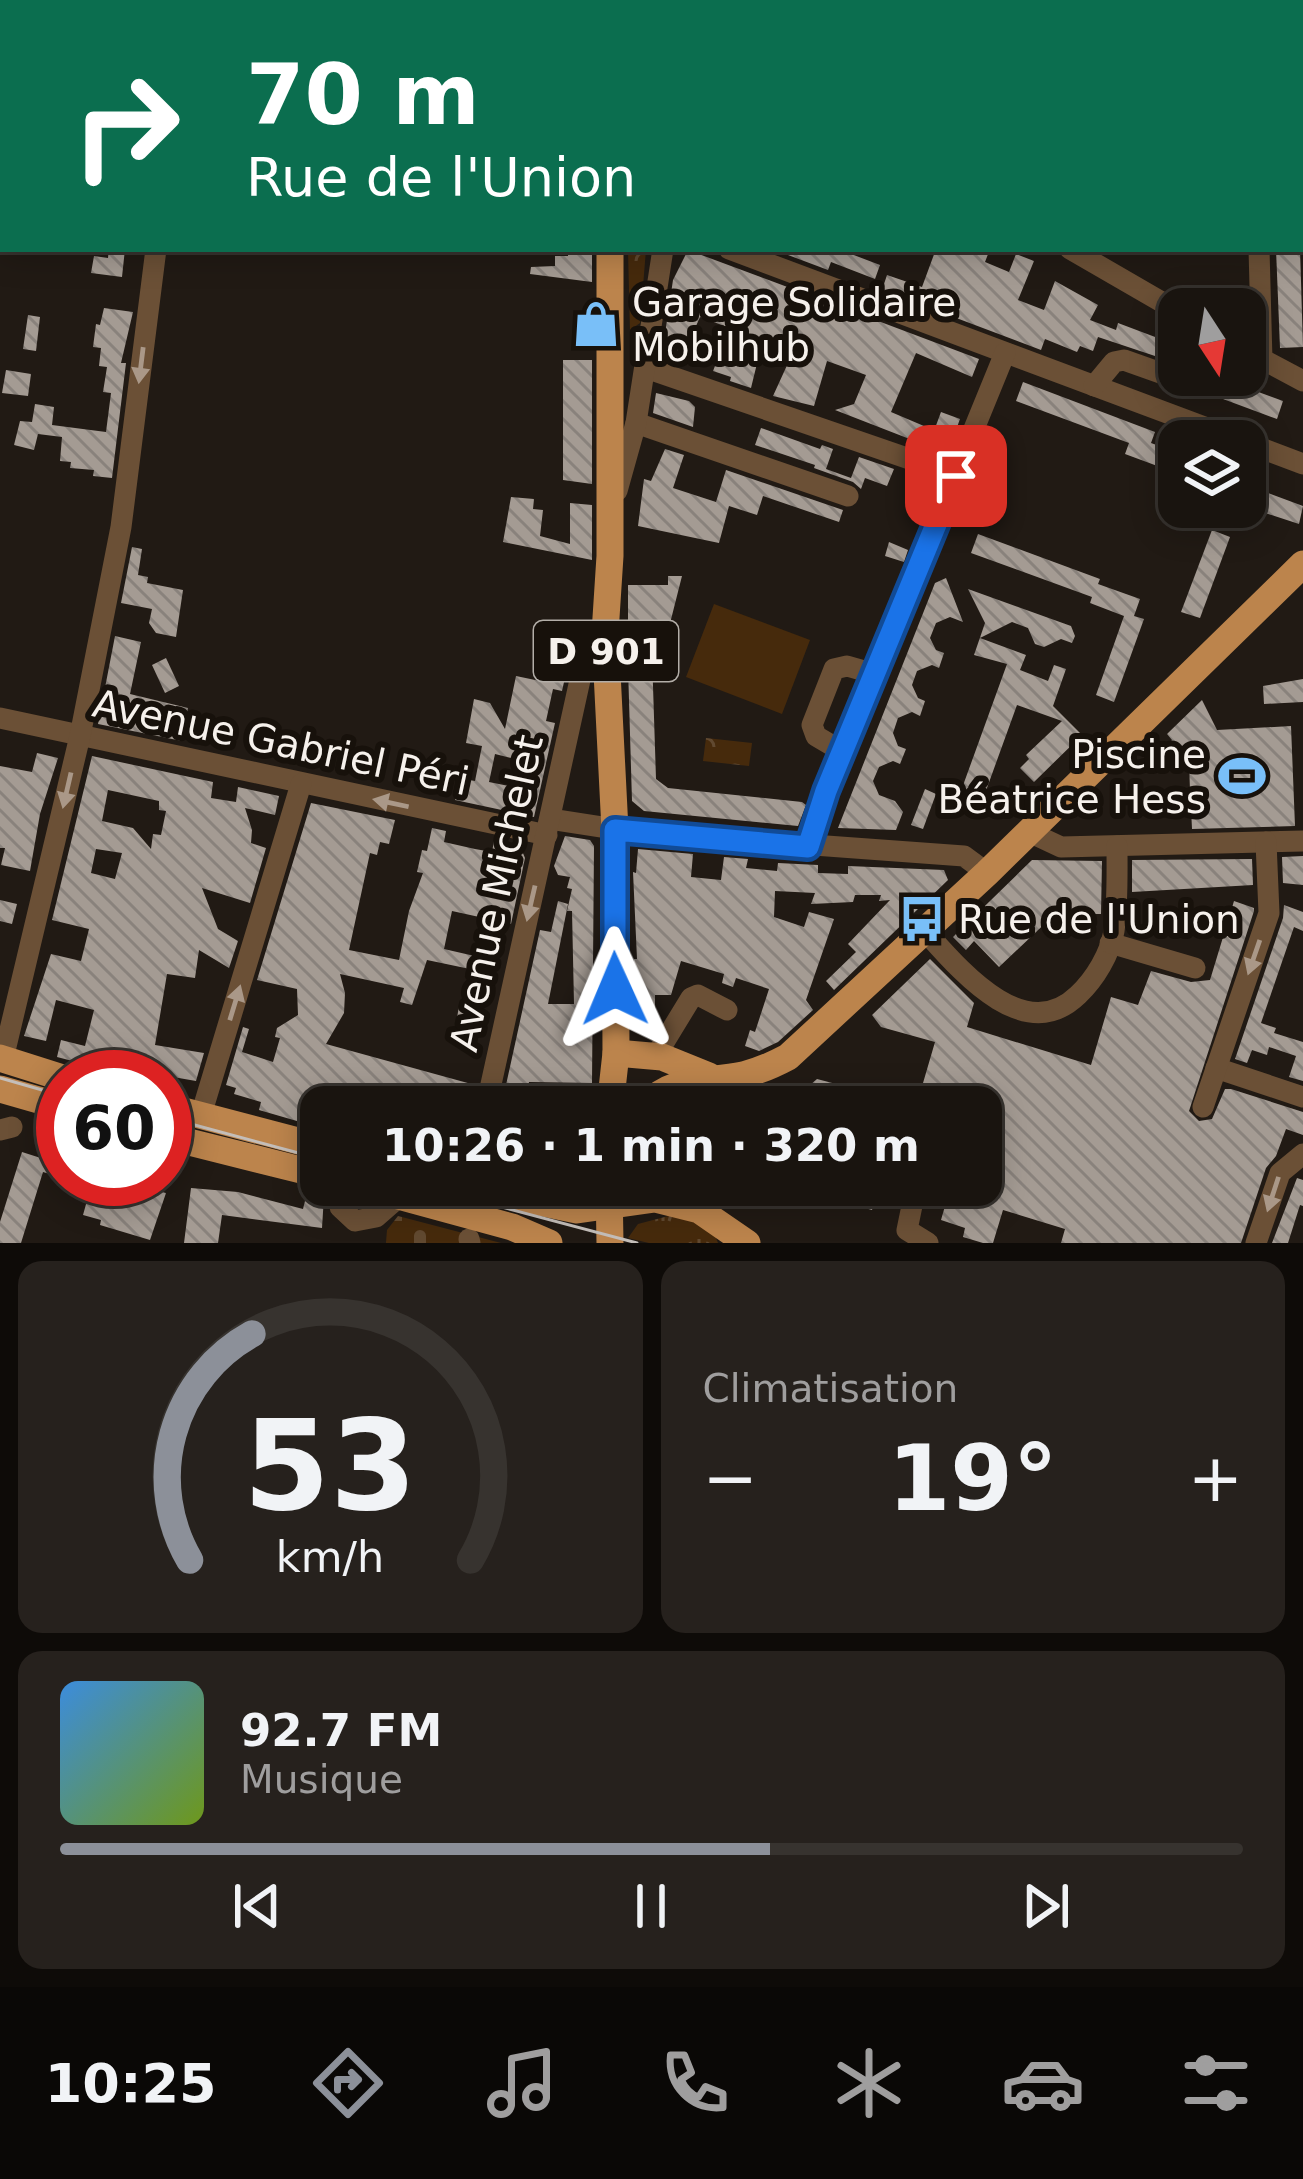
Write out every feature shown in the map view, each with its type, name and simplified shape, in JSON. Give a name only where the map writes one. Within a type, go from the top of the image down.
[{"type":"main road","name":"D 901","points":[[610,252],[605,633],[615,830],[612,1086]]},
{"type":"main road","points":[[616,1053],[656,1057],[709,1076],[735,1077],[788,1057],[987,873],[1303,563]]},
{"type":"main road","name":"D 901","points":[[616,1053],[624,1086]]},
{"type":"main road","points":[[2,1059],[36,1070]]},
{"type":"main road","points":[[678,1086],[709,1076]]},
{"type":"main road","points":[[0,1089],[36,1099]]},
{"type":"main road","points":[[192,1112],[300,1142]]},
{"type":"main road","points":[[192,1127],[202,1146]]},
{"type":"main road","points":[[192,1143],[300,1170]]},
{"type":"main road","points":[[436,1206],[512,1227],[549,1243]]},
{"type":"main road","points":[[610,1206],[610,1243]]},
{"type":"main road","points":[[688,1206],[717,1219],[744,1242]]},
{"type":"street","points":[[2,1059],[80,736],[121,527],[156,252]]},
{"type":"street","points":[[610,514],[636,423],[663,252]]},
{"type":"street","points":[[737,252],[1187,420]]},
{"type":"street","points":[[1075,252],[1158,300]]},
{"type":"street","points":[[1257,288],[1259,252]]},
{"type":"street","points":[[808,847],[1005,352]]},
{"type":"street","points":[[1094,386],[1114,362],[1124,360],[1158,372]]},
{"type":"street","points":[[1266,361],[1303,381]]},
{"type":"street","points":[[646,368],[956,476]]},
{"type":"street","points":[[636,423],[848,496]]},
{"type":"street","points":[[1266,450],[1303,464]]},
{"type":"street","points":[[1265,601],[1303,580]]},
{"type":"street","name":"Avenue Michelet","points":[[491,1086],[587,648],[605,633]]},
{"type":"street","points":[[843,752],[816,736],[812,725],[834,669],[847,666],[875,674]]},
{"type":"street","name":"Avenue Gabriel Péri","points":[[0,718],[301,784],[548,827],[615,830]]},
{"type":"street","points":[[192,1085],[301,784]]},
{"type":"street","points":[[615,830],[964,856],[987,873]]},
{"type":"street","points":[[1029,832],[1060,847],[1303,841]]},
{"type":"street","points":[[1203,1107],[1269,913],[1266,842]]},
{"type":"street","points":[[926,931],[993,999],[1037,1012],[1065,1008],[1093,980],[1114,933],[1117,846]]},
{"type":"street","points":[[1110,943],[1196,968]]},
{"type":"street","points":[[656,1057],[691,998],[698,995],[727,1010]]},
{"type":"street","points":[[1216,1069],[1303,1097]]},
{"type":"street","points":[[1256,1243],[1280,1173],[1303,1154]]},
{"type":"street","points":[[340,1206],[355,1221],[376,1217],[389,1206]]},
{"type":"street","points":[[912,1206],[907,1230],[928,1243]]},
{"type":"green space","points":[[628,252],[646,252],[640,323],[630,330]]},
{"type":"green space","points":[[714,604],[810,640],[782,714],[686,677]]},
{"type":"green space","points":[[706,738],[752,743],[749,766],[703,761]]},
{"type":"green space","points":[[676,1214],[713,1231],[718,1243],[649,1243],[628,1238],[638,1224]]},
{"type":"green space","points":[[398,1216],[501,1243],[386,1243],[387,1230]]},
{"type":"building","points":[[109,252],[125,252],[122,277],[91,273],[94,256],[108,258]]},
{"type":"building","points":[[568,252],[592,252],[592,282],[530,274],[531,267],[555,266],[555,256],[568,256]]},
{"type":"building","points":[[687,252],[693,252],[979,359],[972,377],[916,353],[891,412],[931,429],[925,445],[835,410],[854,404],[866,375],[827,361],[814,406],[773,396],[794,350],[763,339],[751,388],[730,381],[731,377],[713,371],[730,328],[700,317],[685,351],[679,349],[671,357],[663,347],[673,280]]},
{"type":"building","points":[[780,252],[846,252],[880,265],[875,279],[831,262],[828,270]]},
{"type":"building","points":[[935,252],[989,252],[985,262],[1009,272],[1016,254],[1034,261],[1018,300],[1044,310],[1055,281],[1098,305],[1090,320],[1116,330],[1118,323],[1158,338],[1158,357],[1098,337],[1093,351],[1080,346],[1077,352],[1045,339],[1041,350],[882,290],[887,275],[922,287]]},
{"type":"building","points":[[1276,252],[1300,252],[1303,347],[1280,348]]},
{"type":"building","points":[[104,308],[133,312],[121,363],[126,363],[112,478],[93,476],[94,470],[70,468],[71,462],[60,461],[62,437],[38,434],[34,450],[14,445],[20,421],[32,422],[35,404],[54,407],[52,425],[106,432],[111,393],[103,392],[107,367],[99,366],[101,348],[93,347]]},
{"type":"building","points":[[28,315],[40,317],[36,351],[23,349]]},
{"type":"building","points":[[563,360],[592,360],[592,484],[563,480]]},
{"type":"building","points":[[6,370],[31,374],[28,396],[2,393]]},
{"type":"building","points":[[1023,382],[1155,432],[1151,443],[1158,446],[1158,466],[1125,454],[1129,443],[1016,401]]},
{"type":"building","points":[[656,393],[689,401],[695,407],[693,427],[653,413]]},
{"type":"building","points":[[1266,395],[1283,401],[1277,419],[1215,396]]},
{"type":"building","points":[[941,412],[960,419],[953,438],[934,431]]},
{"type":"building","points":[[761,428],[820,449],[822,445],[833,449],[826,469],[851,478],[859,457],[894,469],[887,486],[865,478],[861,489],[815,465],[755,445]]},
{"type":"building","points":[[665,449],[684,455],[673,488],[716,502],[726,470],[843,510],[839,522],[763,496],[757,515],[729,506],[719,543],[638,526],[644,479],[651,481]]},
{"type":"building","points":[[913,484],[931,491],[924,510],[905,502]]},
{"type":"building","points":[[1266,492],[1303,506],[1299,524],[1266,513]]},
{"type":"building","points":[[511,497],[534,499],[533,509],[543,510],[540,536],[570,544],[570,503],[592,505],[592,560],[503,542]]},
{"type":"building","points":[[1212,530],[1230,537],[1200,618],[1181,612]]},
{"type":"building","points":[[978,534],[1100,579],[1098,584],[1140,599],[1134,616],[1144,619],[1114,702],[1096,695],[1124,616],[1090,603],[1092,597],[971,553]]},
{"type":"building","points":[[889,542],[908,550],[904,562],[885,556]]},
{"type":"building","points":[[132,547],[142,549],[138,575],[148,577],[147,583],[183,590],[176,637],[156,633],[149,623],[152,609],[121,603]]},
{"type":"building","points":[[668,576],[682,576],[662,655],[652,655],[656,779],[668,788],[802,802],[806,805],[798,826],[644,811],[632,801],[628,667],[639,667],[638,622],[628,622],[628,585],[668,585]]},
{"type":"building","points":[[946,578],[963,622],[950,617],[936,623],[930,638],[936,650],[944,653],[939,668],[932,665],[917,671],[912,685],[925,701],[920,716],[912,712],[898,718],[893,733],[898,746],[906,749],[900,764],[893,761],[879,767],[873,781],[879,795],[895,801],[903,812],[896,830],[838,828],[935,583]]},
{"type":"building","points":[[968,589],[1071,626],[1072,643],[1061,639],[1044,647],[1035,644],[1028,628],[1012,622],[980,638],[1026,655],[1020,670],[1048,681],[1054,665],[1066,669],[1053,706],[1082,735],[1034,782],[1020,768],[1029,759],[1026,755],[1062,721],[1017,705],[979,810],[957,802],[1007,664],[974,655],[985,623]]},
{"type":"building","points":[[115,636],[141,642],[130,694],[188,708],[182,741],[98,724]]},
{"type":"building","points":[[548,646],[571,651],[562,691],[553,689],[546,721],[555,723],[534,817],[455,800],[459,778],[475,781],[482,746],[466,743],[474,699],[490,703],[505,729],[516,676],[540,681]],"holes":[[[495,754],[519,760],[514,787],[489,782]]]},
{"type":"building","points":[[166,658],[179,686],[165,693],[152,665]]},
{"type":"building","points":[[1303,679],[1303,702],[1264,704],[1263,686]]},
{"type":"building","name":"Piscine Béatrice Hess","points":[[1202,700],[1217,730],[1291,726],[1295,826],[1192,829],[1184,791],[1190,791],[1189,761],[1169,743],[1167,734]]},
{"type":"building","points":[[37,753],[58,758],[40,814],[30,871],[1,865],[5,848],[0,848],[0,766],[32,772]]},
{"type":"building","points":[[92,756],[213,782],[211,798],[236,802],[238,787],[279,796],[275,815],[245,808],[251,843],[266,848],[250,903],[202,888],[218,929],[238,941],[229,968],[199,950],[195,978],[167,974],[155,1045],[186,1050],[59,1050],[61,1040],[85,1046],[94,1010],[56,1000],[46,1041],[24,1036],[51,954],[81,961],[89,929],[52,920]],"holes":[[[108,790],[159,801],[159,810],[166,811],[161,835],[153,834],[151,849],[133,828],[102,821]],[[96,849],[122,853],[115,879],[91,873]]]},
{"type":"building","points":[[925,789],[936,794],[923,829],[911,825]]},
{"type":"building","points":[[311,803],[395,820],[389,844],[380,842],[377,855],[370,853],[349,950],[399,960],[423,873],[417,872],[422,850],[427,851],[432,828],[446,831],[444,842],[475,849],[492,852],[494,841],[520,846],[525,858],[511,924],[452,911],[444,949],[492,960],[489,973],[427,960],[412,1005],[400,1002],[404,988],[340,974],[344,1013],[326,1044],[475,1086],[300,1086],[300,1122],[259,1110],[261,1102],[234,1094],[236,1088],[226,1085],[243,1027],[249,1029],[242,1052],[273,1062],[280,1038],[275,1037],[277,1028],[298,1015],[297,989],[257,980]]},
{"type":"building","points":[[565,836],[590,840],[594,846],[592,1083],[510,1086],[506,1085],[540,930],[551,932],[558,901],[568,904],[548,1004],[574,1004],[572,911],[567,911],[572,889],[567,888],[570,877],[558,875],[554,866]]},
{"type":"building","points":[[638,849],[693,854],[691,877],[721,880],[724,857],[748,859],[746,868],[777,871],[778,863],[818,865],[818,873],[848,874],[848,866],[944,870],[948,880],[834,990],[826,981],[856,952],[848,944],[890,900],[879,901],[881,895],[855,895],[853,902],[811,904],[815,893],[775,891],[774,917],[804,927],[809,912],[834,919],[806,1000],[813,1010],[778,1042],[759,1051],[745,1046],[750,1030],[755,1032],[769,989],[736,978],[733,987],[722,983],[724,974],[681,961],[671,995],[655,995],[655,1007],[634,1007],[633,872]]},
{"type":"building","points":[[1303,856],[1303,885],[1283,883],[1282,857]]},
{"type":"building","points":[[1252,859],[1253,885],[1132,892],[1132,860]]},
{"type":"building","points":[[1032,860],[1102,861],[1101,914],[1055,914],[999,967],[974,941],[966,950],[953,937]]},
{"type":"building","points":[[0,900],[17,904],[12,924],[0,921]]},
{"type":"building","points":[[1234,901],[1254,908],[1189,1111],[1199,1121],[1212,1119],[1225,1089],[1231,1089],[1303,1112],[1303,1135],[1286,1129],[1266,1168],[1241,1243],[1061,1243],[1065,1229],[1003,1210],[993,1243],[983,1243],[963,1237],[965,1228],[941,1220],[945,1206],[1002,1206],[1002,1086],[922,1086],[935,1042],[881,1027],[872,1015],[930,959],[974,1003],[967,1027],[1091,1065],[1111,997],[1138,1005],[1151,971],[1191,982],[1210,980]]},
{"type":"building","points":[[1284,905],[1303,912],[1303,931],[1294,927],[1261,1023],[1276,1028],[1274,1033],[1303,1042],[1303,1081],[1289,1077],[1296,1056],[1269,1047],[1267,1055],[1252,1050],[1247,1063],[1235,1059]]},
{"type":"building","points":[[459,1007],[479,1011],[474,1031],[455,1027]]},
{"type":"building","points":[[192,1051],[204,1053],[196,1081],[192,1080]]},
{"type":"building","points":[[817,1079],[844,1086],[809,1086]]},
{"type":"building","points":[[22,1152],[36,1156],[36,1195],[21,1243],[0,1243],[0,1222]]},
{"type":"building","points":[[1297,1178],[1303,1180],[1303,1206],[1288,1243],[1272,1243]]},
{"type":"building","points":[[192,1188],[238,1192],[303,1209],[323,1206],[322,1228],[222,1215],[218,1243],[184,1243]]},
{"type":"building","points":[[86,1206],[162,1206],[150,1240],[83,1215]]},
{"type":"tram line","points":[[0,1078],[36,1088]]},
{"type":"tram line","points":[[192,1124],[300,1153]]},
{"type":"tram line","points":[[498,1206],[637,1243]]},
{"type":"place","name":"Garage Solidaire Mobilhub","points":[[596,324]]},
{"type":"place","name":"Piscine Béatrice Hess","points":[[1242,776]]},
{"type":"place","name":"Rue de l'Union","points":[[922,919]]},
{"type":"route","points":[[615,989],[615,830],[808,847],[826,791],[956,476]]}]
